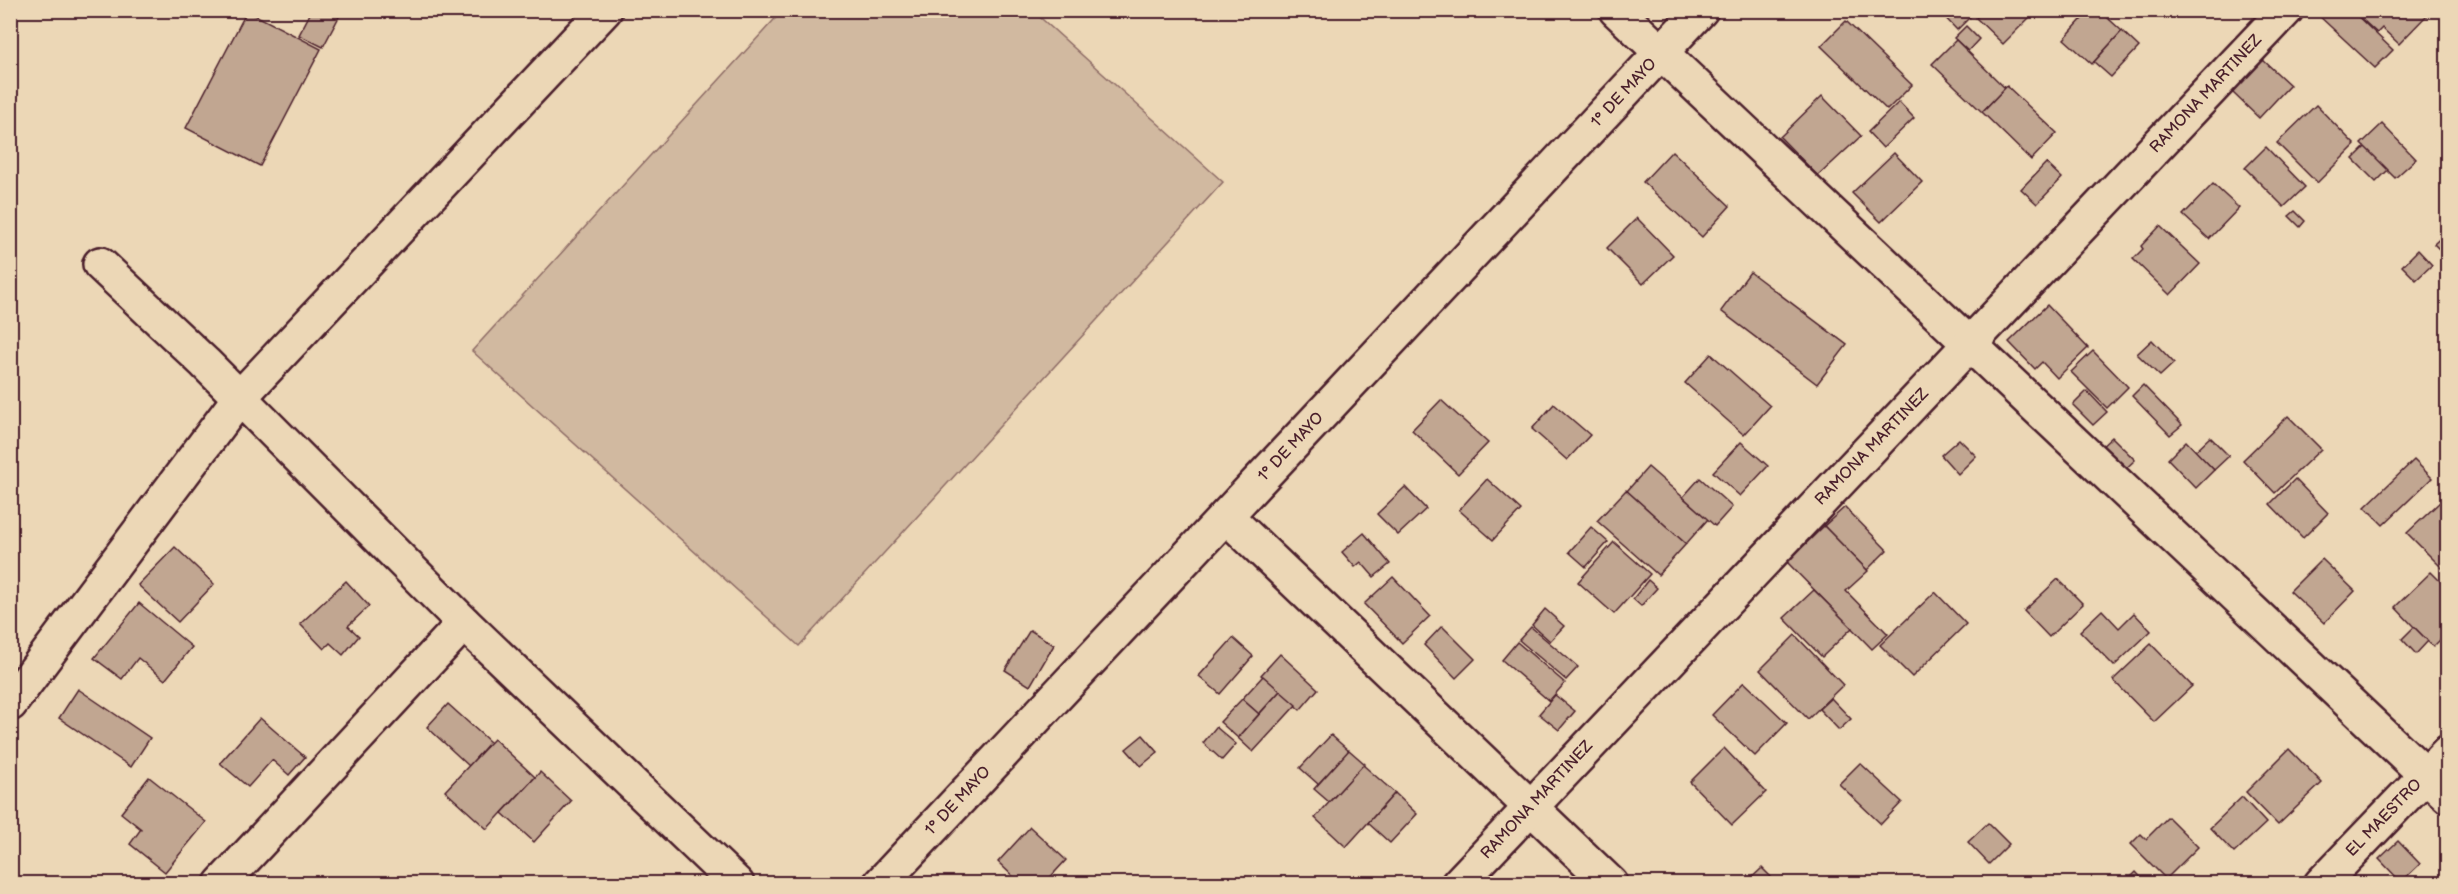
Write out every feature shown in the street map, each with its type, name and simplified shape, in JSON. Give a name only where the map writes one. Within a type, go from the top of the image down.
[{"type":"street","points":[[10,704],[240,397],[605,10]]},
{"type":"street","points":[[1616,10],[1969,344],[2440,775]]},
{"type":"street","name":"1° DE MAYO","points":[[880,884],[1701,10]]},
{"type":"street","name":"RAMONA MARTINEZ","points":[[1458,884],[2286,10]]},
{"type":"street","points":[[100,264],[240,397],[464,623],[737,884]]},
{"type":"street","points":[[1226,516],[1611,884]]},
{"type":"street","points":[[222,884],[464,623]]},
{"type":"street","name":"EL MAESTRO","points":[[2321,884],[2440,775]]},
{"type":"shaded area","points":[[783,10],[1033,11],[1223,182],[799,646],[472,351]]},
{"type":"building","points":[[312,10],[336,10],[341,13],[323,47],[299,35]]},
{"type":"building","points":[[1938,10],[1977,10],[1957,30]]},
{"type":"building","points":[[1983,10],[2032,10],[2034,13],[2003,44],[1976,18]]},
{"type":"building","points":[[2090,10],[2099,10],[2122,31],[2092,64],[2064,39]]},
{"type":"building","points":[[2320,10],[2351,10],[2393,50],[2375,68],[2317,14]]},
{"type":"building","points":[[2352,10],[2427,10],[2429,13],[2399,44],[2382,28],[2377,33]]},
{"type":"building","points":[[247,11],[321,49],[260,166],[186,128]]},
{"type":"building","points":[[1846,21],[1912,85],[1887,110],[1821,46]]},
{"type":"building","points":[[1966,26],[1979,39],[1968,51],[1954,38]]},
{"type":"building","points":[[2122,31],[2139,47],[2111,77],[2094,62]]},
{"type":"building","points":[[1956,40],[2005,88],[1982,112],[1932,64]]},
{"type":"building","points":[[2263,60],[2290,85],[2259,118],[2232,92]]},
{"type":"building","points":[[2007,86],[2057,133],[2031,160],[1982,112]]},
{"type":"building","points":[[1822,96],[1861,136],[1818,176],[1780,137]]},
{"type":"building","points":[[1899,102],[1914,118],[1883,148],[1868,132]]},
{"type":"building","points":[[2316,105],[2355,145],[2317,183],[2277,143]]},
{"type":"building","points":[[2382,124],[2416,159],[2395,178],[2361,144]]},
{"type":"building","points":[[2266,147],[2305,187],[2284,207],[2245,168]]},
{"type":"building","points":[[2365,147],[2388,170],[2376,182],[2353,159]]},
{"type":"building","points":[[1672,151],[1730,206],[1702,237],[1643,182]]},
{"type":"building","points":[[1894,153],[1922,182],[1881,222],[1852,193]]},
{"type":"building","points":[[2046,163],[2062,178],[2037,204],[2021,189]]},
{"type":"building","points":[[2213,184],[2239,208],[2209,239],[2183,215]]},
{"type":"building","points":[[2295,211],[2305,221],[2300,227],[2289,216]]},
{"type":"building","points":[[1637,218],[1673,255],[1643,284],[1607,248]]},
{"type":"building","points":[[2160,226],[2200,264],[2170,295],[2133,259],[2143,249],[2141,246]]},
{"type":"building","points":[[2448,231],[2448,258],[2434,244]]},
{"type":"building","points":[[2418,250],[2432,265],[2416,280],[2402,266]]},
{"type":"building","points":[[1750,272],[1847,345],[1817,384],[1721,311]]},
{"type":"building","points":[[2047,305],[2088,348],[2057,378],[2042,362],[2035,369],[2009,342]]},
{"type":"building","points":[[2152,340],[2174,363],[2160,376],[2137,354]]},
{"type":"building","points":[[2093,351],[2128,387],[2107,408],[2071,372]]},
{"type":"building","points":[[1711,354],[1770,406],[1744,435],[1685,383]]},
{"type":"building","points":[[2143,385],[2182,425],[2170,435],[2132,396]]},
{"type":"building","points":[[2087,391],[2107,412],[2093,425],[2073,405]]},
{"type":"building","points":[[1441,400],[1488,443],[1458,474],[1412,430]]},
{"type":"building","points":[[1554,404],[1590,435],[1567,460],[1532,429]]},
{"type":"building","points":[[2288,416],[2321,449],[2275,493],[2243,460]]},
{"type":"building","points":[[2112,437],[2135,460],[2120,474],[2098,450]]},
{"type":"building","points":[[2210,437],[2229,456],[2214,470],[2195,451]]},
{"type":"building","points":[[1959,439],[1976,456],[1958,474],[1941,455]]},
{"type":"building","points":[[2186,441],[2214,470],[2196,488],[2168,459]]},
{"type":"building","points":[[1741,442],[1768,466],[1740,496],[1713,472]]},
{"type":"building","points":[[2414,460],[2432,478],[2383,525],[2365,507]]},
{"type":"building","points":[[1648,467],[1708,519],[1686,544],[1627,491]]},
{"type":"building","points":[[1700,478],[1732,507],[1715,526],[1683,497]]},
{"type":"building","points":[[1487,479],[1521,510],[1493,540],[1459,510]]},
{"type":"building","points":[[2295,479],[2328,513],[2303,538],[2270,504]]},
{"type":"building","points":[[1405,487],[1426,509],[1398,535],[1377,514]]},
{"type":"building","points":[[1626,490],[1686,544],[1658,575],[1597,521]]},
{"type":"building","points":[[2440,502],[2448,510],[2448,574],[2407,533]]},
{"type":"building","points":[[1845,507],[1887,550],[1867,570],[1824,526]]},
{"type":"building","points":[[1824,526],[1868,571],[1846,591],[1888,634],[1872,649],[1787,562]]},
{"type":"building","points":[[1591,527],[1608,542],[1586,567],[1569,552]]},
{"type":"building","points":[[1364,533],[1390,564],[1374,577],[1361,562],[1355,567],[1342,552]]},
{"type":"building","points":[[1614,542],[1650,574],[1614,614],[1578,582]]},
{"type":"building","points":[[175,547],[214,584],[178,622],[138,585]]},
{"type":"building","points":[[2322,559],[2355,591],[2324,623],[2290,591]]},
{"type":"building","points":[[2431,572],[2448,589],[2448,632],[2433,647],[2395,607]]},
{"type":"building","points":[[1393,577],[1430,616],[1402,643],[1364,604]]},
{"type":"building","points":[[2058,579],[2083,604],[2049,637],[2024,611]]},
{"type":"building","points":[[1648,580],[1657,588],[1641,606],[1633,599]]},
{"type":"building","points":[[346,581],[369,606],[348,626],[359,636],[343,655],[330,643],[324,649],[300,624]]},
{"type":"building","points":[[1814,590],[1852,628],[1822,657],[1784,618]]},
{"type":"building","points":[[1935,592],[1966,624],[1912,677],[1880,645]]},
{"type":"building","points":[[139,603],[192,647],[165,680],[138,658],[122,679],[94,658]]},
{"type":"building","points":[[1545,609],[1564,626],[1550,641],[1532,625]]},
{"type":"building","points":[[2102,610],[2119,628],[2134,613],[2151,631],[2114,666],[2080,631]]},
{"type":"building","points":[[1442,626],[1475,659],[1456,678],[1424,645]]},
{"type":"building","points":[[1531,627],[1578,667],[1566,680],[1519,640]]},
{"type":"building","points":[[2414,627],[2428,641],[2416,654],[2402,639]]},
{"type":"building","points":[[1030,630],[1054,645],[1030,686],[1005,670]]},
{"type":"building","points":[[1795,635],[1843,685],[1808,719],[1760,670]]},
{"type":"building","points":[[1233,638],[1253,656],[1220,694],[1199,676]]},
{"type":"building","points":[[1517,642],[1565,683],[1549,701],[1502,660]]},
{"type":"building","points":[[2151,644],[2192,686],[2154,722],[2113,680]]},
{"type":"building","points":[[1280,654],[1318,689],[1300,710],[1261,675]]},
{"type":"building","points":[[1263,676],[1280,691],[1259,714],[1242,699]]},
{"type":"building","points":[[1744,682],[1787,723],[1755,756],[1712,715]]},
{"type":"building","points":[[78,689],[150,738],[131,767],[59,718]]},
{"type":"building","points":[[1280,691],[1296,705],[1253,752],[1238,738]]},
{"type":"building","points":[[1555,695],[1575,711],[1559,730],[1539,714]]},
{"type":"building","points":[[1831,698],[1851,719],[1839,730],[1819,709]]},
{"type":"building","points":[[1242,699],[1259,714],[1238,738],[1220,722]]},
{"type":"building","points":[[448,704],[490,742],[469,766],[427,727]]},
{"type":"building","points":[[260,718],[305,757],[289,775],[272,760],[248,787],[220,763]]},
{"type":"building","points":[[1216,727],[1236,744],[1222,760],[1203,743]]},
{"type":"building","points":[[1143,735],[1158,752],[1141,766],[1126,749]]},
{"type":"building","points":[[1331,735],[1349,751],[1318,784],[1300,768]]},
{"type":"building","points":[[494,739],[535,777],[487,829],[445,791]]},
{"type":"building","points":[[1724,748],[1766,792],[1732,825],[1690,782]]},
{"type":"building","points":[[2289,749],[2322,783],[2278,825],[2246,792]]},
{"type":"building","points":[[1349,750],[1365,764],[1329,802],[1314,789]]},
{"type":"building","points":[[1860,763],[1902,802],[1881,824],[1839,784]]},
{"type":"building","points":[[1363,765],[1395,793],[1346,847],[1315,818]]},
{"type":"building","points":[[540,772],[571,801],[534,842],[502,813]]},
{"type":"building","points":[[149,777],[206,822],[165,872],[130,844],[141,829],[121,813]]},
{"type":"building","points":[[1395,793],[1417,814],[1390,843],[1368,823]]},
{"type":"building","points":[[2242,797],[2266,823],[2234,853],[2210,828]]},
{"type":"building","points":[[2168,817],[2198,847],[2166,879],[2131,844],[2141,834],[2146,839]]},
{"type":"building","points":[[1988,823],[2009,844],[1989,864],[1968,842]]},
{"type":"building","points":[[1030,827],[1066,860],[1044,884],[1021,884],[998,862]]},
{"type":"building","points":[[2398,841],[2420,864],[2401,882],[2379,859]]},
{"type":"building","points":[[1762,868],[1778,884],[1745,884]]},
{"type":"building","points":[[2136,872],[2147,884],[2124,884]]}]
